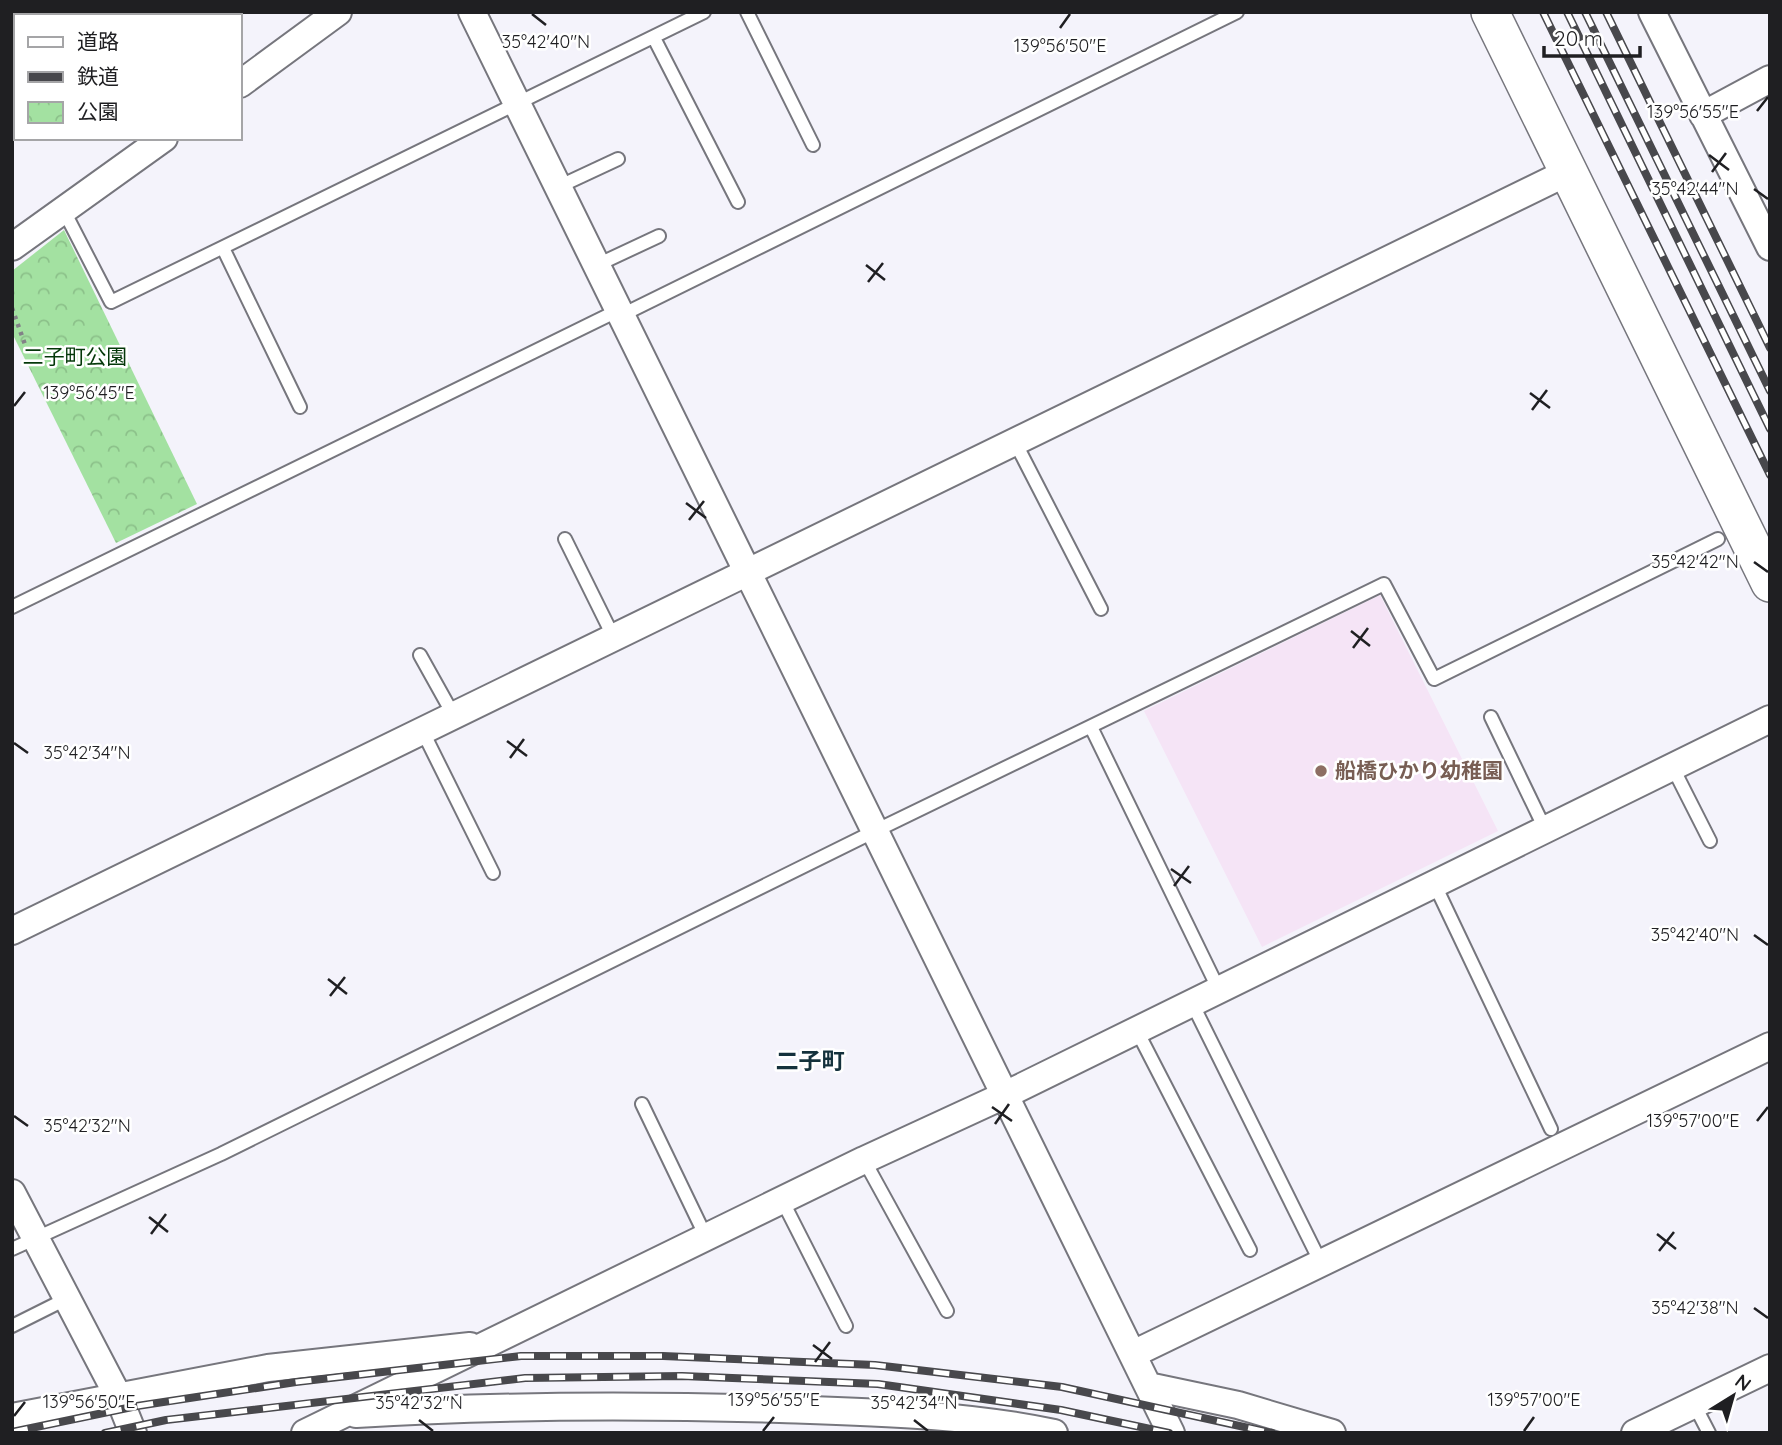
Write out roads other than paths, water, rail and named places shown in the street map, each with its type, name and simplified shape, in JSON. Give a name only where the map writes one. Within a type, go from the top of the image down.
[{"type":"street","points":[[242,83],[338,12]]},
{"type":"street","points":[[472,12],[1171,1433]]},
{"type":"street","points":[[1490,12],[1770,583]]},
{"type":"street","points":[[1652,12],[1769,243]]},
{"type":"street","points":[[1703,115],[1770,79]]},
{"type":"street","points":[[12,247],[161,140]]},
{"type":"street","points":[[12,931],[1568,172]]},
{"type":"street","points":[[305,1433],[864,1160],[1005,1095],[1217,988],[1770,719]]},
{"type":"street","points":[[1133,1354],[1770,1045]]},
{"type":"street","points":[[12,1193],[23,1244],[66,1299],[119,1398],[133,1433]]},
{"type":"street","points":[[12,1417],[268,1368],[489,1344]]},
{"type":"street","points":[[1635,1433],[1770,1368]]},
{"type":"street","points":[[1148,1386],[1238,1405],[1332,1433]]},
{"type":"street","points":[[341,1415],[444,1408],[623,1404],[867,1412],[1021,1426],[1054,1433]]},
{"type":"lane","points":[[63,209],[111,302],[704,12]]},
{"type":"lane","points":[[747,12],[813,145]]},
{"type":"lane","points":[[12,607],[1237,12]]},
{"type":"lane","points":[[654,38],[738,202]]},
{"type":"lane","points":[[558,187],[618,159]]},
{"type":"lane","points":[[597,265],[659,236]]},
{"type":"lane","points":[[223,248],[300,407]]},
{"type":"lane","points":[[1015,442],[1101,609]]},
{"type":"lane","points":[[565,539],[614,638]]},
{"type":"lane","points":[[23,1244],[221,1154],[875,831],[1384,584],[1434,678],[1717,539]]},
{"type":"lane","points":[[420,655],[454,717]]},
{"type":"lane","points":[[1491,717],[1545,829]]},
{"type":"lane","points":[[1091,727],[1217,988]]},
{"type":"lane","points":[[423,732],[494,873]]},
{"type":"lane","points":[[1672,766],[1710,841]]},
{"type":"lane","points":[[1434,883],[1551,1129]]},
{"type":"lane","points":[[1191,1002],[1321,1263]]},
{"type":"lane","points":[[1136,1029],[1250,1250]]},
{"type":"lane","points":[[642,1104],[706,1237]]},
{"type":"lane","points":[[864,1160],[947,1311]]},
{"type":"lane","points":[[782,1200],[846,1326]]},
{"type":"lane","points":[[12,1326],[66,1299]]},
{"type":"lane","points":[[1694,1404],[1709,1433]]},
{"type":"railway","points":[[1543,12],[1770,475]]},
{"type":"railway","points":[[1567,12],[1770,429]]},
{"type":"railway","points":[[1585,12],[1770,391]]},
{"type":"railway","points":[[1606,12],[1770,348]]},
{"type":"railway","points":[[12,1432],[137,1406],[296,1382],[521,1356],[663,1356],[875,1365],[1062,1387],[1272,1433]]},
{"type":"railway","points":[[105,1433],[166,1420],[525,1378],[682,1376],[878,1384],[1061,1410],[1169,1433]]},
{"type":"place","name":"船橋ひかり幼稚園","points":[[1321,771]]},
{"type":"district","name":"二子町","points":[[810,1061]]},
{"type":"park label","name":"二子町公園","points":[[75,357]]}]
